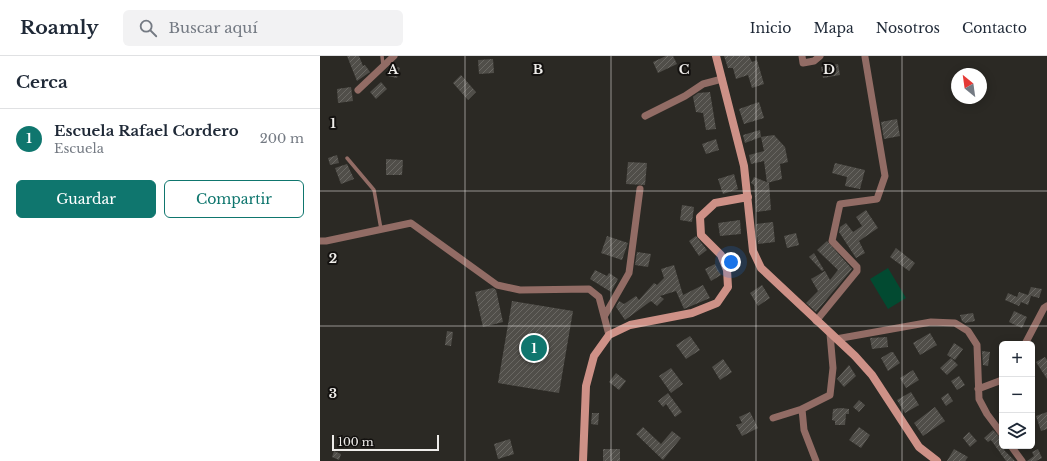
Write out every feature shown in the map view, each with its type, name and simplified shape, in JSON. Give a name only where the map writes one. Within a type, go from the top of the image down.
[{"type":"street","points":[[358,90],[394,56]]},
{"type":"street","points":[[716,56],[744,166],[753,251],[761,268],[855,356],[872,375],[919,447],[936,461]]},
{"type":"street","points":[[802,56],[803,63],[814,61],[820,56]]},
{"type":"street","points":[[816,321],[857,271],[857,267],[832,241],[840,204],[877,199],[885,176],[865,57]]},
{"type":"street","points":[[645,116],[685,96],[704,84],[722,79]]},
{"type":"street","points":[[605,315],[629,273],[640,189]]},
{"type":"street","points":[[583,461],[586,386],[594,356],[609,335],[630,325],[692,313],[718,303],[728,287],[727,270],[721,255],[701,235],[700,217],[715,203],[748,197]]},
{"type":"street","points":[[320,241],[382,230],[411,223],[497,285],[520,290],[589,289],[599,297],[605,315],[609,335]]},
{"type":"street","points":[[1027,341],[1044,308],[1047,306]]},
{"type":"street","points":[[833,336],[931,322],[955,323],[968,331],[977,345],[979,400],[999,430]]},
{"type":"street","points":[[774,418],[802,409],[830,395],[833,368],[833,336]]},
{"type":"street","points":[[978,389],[999,381]]},
{"type":"street","points":[[802,409],[804,430],[816,461]]},
{"type":"street","points":[[1014,449],[1022,461]]},
{"type":"lane","points":[[382,56],[383,66]]},
{"type":"lane","points":[[347,158],[374,190],[382,230]]},
{"type":"green space","points":[[888,268],[906,298],[888,309],[870,279]]},
{"type":"building","points":[[347,56],[359,56],[363,66],[365,65],[370,72],[357,81]]},
{"type":"building","points":[[666,56],[673,56],[677,64],[658,73],[653,62]]},
{"type":"building","points":[[724,56],[749,56],[752,62],[757,60],[764,84],[752,88],[748,75],[736,79],[733,68],[728,68]]},
{"type":"building","points":[[493,59],[494,73],[479,74],[478,60]]},
{"type":"building","points":[[838,64],[840,75],[823,78],[821,67]]},
{"type":"building","points":[[391,65],[400,68],[397,78],[388,76]]},
{"type":"building","points":[[461,75],[476,92],[468,100],[453,83]]},
{"type":"building","points":[[381,82],[387,89],[376,99],[370,92]]},
{"type":"building","points":[[351,87],[353,101],[338,103],[337,89]]},
{"type":"building","points":[[710,92],[716,129],[706,130],[703,113],[696,112],[693,97],[698,93]]},
{"type":"building","points":[[759,102],[764,118],[744,124],[739,109]]},
{"type":"building","points":[[897,119],[900,136],[884,139],[881,122]]},
{"type":"building","points":[[760,130],[761,137],[745,143],[743,135]]},
{"type":"building","points":[[774,135],[785,147],[788,162],[780,164],[782,179],[767,183],[764,161],[751,164],[749,155],[764,151],[761,137]]},
{"type":"building","points":[[716,139],[719,150],[706,154],[702,144]]},
{"type":"building","points":[[337,155],[339,163],[330,165],[328,158]]},
{"type":"building","points":[[386,159],[403,160],[402,175],[386,175]]},
{"type":"building","points":[[628,162],[647,163],[645,185],[626,184]]},
{"type":"building","points":[[835,163],[865,170],[860,189],[845,186],[847,177],[832,173]]},
{"type":"building","points":[[347,164],[354,179],[341,184],[335,168]]},
{"type":"building","points":[[734,174],[738,189],[723,194],[718,179]]},
{"type":"building","points":[[754,177],[769,183],[771,210],[756,212],[754,185],[751,183]]},
{"type":"building","points":[[682,205],[694,207],[692,222],[680,220]]},
{"type":"building","points":[[866,210],[878,228],[859,241],[865,253],[856,258],[839,232],[840,227],[846,223],[853,232],[862,226],[856,217]]},
{"type":"building","points":[[740,220],[741,234],[720,236],[718,223]]},
{"type":"building","points":[[773,222],[775,242],[758,244],[756,224]]},
{"type":"building","points":[[796,233],[799,245],[787,248],[784,236]]},
{"type":"building","points":[[607,236],[628,243],[622,260],[601,253]]},
{"type":"building","points":[[696,236],[707,250],[699,256],[689,241]]},
{"type":"building","points":[[827,241],[852,269],[816,312],[806,303],[818,291],[811,279],[825,271],[830,280],[838,270],[817,250]]},
{"type":"building","points":[[896,248],[915,263],[909,271],[890,257]]},
{"type":"building","points":[[637,252],[651,254],[648,267],[635,265]]},
{"type":"building","points":[[814,253],[824,270],[822,271],[809,257]]},
{"type":"building","points":[[715,264],[721,275],[711,281],[705,269]]},
{"type":"building","points":[[674,265],[683,295],[703,285],[710,298],[684,309],[676,291],[660,296],[664,299],[657,306],[651,301],[625,320],[616,307],[619,301],[624,304],[636,296],[639,300],[654,283],[657,285],[664,278],[661,269]]},
{"type":"building","points":[[595,270],[607,276],[609,273],[618,279],[611,292],[590,279]]},
{"type":"building","points":[[762,285],[770,298],[758,306],[750,293]]},
{"type":"building","points":[[1031,287],[1042,289],[1039,298],[1028,295]]},
{"type":"building","points":[[493,288],[496,290],[503,322],[483,327],[475,292]]},
{"type":"building","points":[[1019,292],[1031,296],[1028,305],[1021,302],[1019,306],[1005,300],[1008,293],[1017,297]]},
{"type":"building","points":[[512,301],[573,311],[559,393],[498,383]]},
{"type":"building","points":[[1014,311],[1027,317],[1022,328],[1009,322]]},
{"type":"building","points":[[973,313],[975,321],[965,323],[962,321],[960,315]]},
{"type":"building","points":[[447,331],[453,332],[451,346],[445,345]]},
{"type":"building","points":[[930,333],[937,345],[920,355],[913,343]]},
{"type":"building","points":[[690,336],[700,350],[686,359],[676,345]]},
{"type":"building","points":[[887,337],[888,347],[872,349],[870,338]]},
{"type":"building","points":[[954,343],[963,349],[955,360],[947,355]]},
{"type":"building","points":[[982,351],[990,352],[988,366],[983,365]]},
{"type":"building","points":[[893,352],[900,363],[888,371],[881,358]]},
{"type":"building","points":[[1045,357],[1047,360],[1047,379],[1036,362]]},
{"type":"building","points":[[951,358],[958,365],[947,375],[940,368]]},
{"type":"building","points":[[723,359],[732,372],[720,380],[712,367]]},
{"type":"building","points":[[849,365],[856,376],[844,387],[837,379]]},
{"type":"building","points":[[671,368],[683,384],[671,393],[659,376]]},
{"type":"building","points":[[913,370],[919,380],[906,388],[900,378]]},
{"type":"building","points":[[616,373],[626,381],[619,390],[609,382]]},
{"type":"building","points":[[959,376],[965,385],[957,390],[951,381]]},
{"type":"building","points":[[911,392],[919,405],[905,413],[897,400]]},
{"type":"building","points":[[668,393],[682,412],[675,417],[666,404],[663,407],[658,401]]},
{"type":"building","points":[[948,393],[953,401],[946,406],[941,398]]},
{"type":"building","points":[[859,400],[865,405],[859,412],[853,407]]},
{"type":"building","points":[[935,407],[945,421],[923,436],[914,423]]},
{"type":"building","points":[[833,409],[849,409],[849,414],[846,414],[845,425],[835,425],[835,421],[832,420]]},
{"type":"building","points":[[750,412],[758,428],[742,436],[736,425],[742,423],[739,417]]},
{"type":"building","points":[[1047,412],[1047,429],[1041,431],[1036,416]]},
{"type":"building","points":[[592,413],[599,413],[598,425],[591,424]]},
{"type":"building","points":[[643,427],[661,444],[672,431],[681,438],[663,460],[636,434]]},
{"type":"building","points":[[859,427],[870,435],[861,448],[849,440]]},
{"type":"building","points":[[993,430],[999,436],[999,449],[1004,449],[1015,461],[1006,461],[991,440],[988,442],[984,438]]},
{"type":"building","points":[[969,432],[977,441],[970,447],[963,438]]},
{"type":"building","points":[[510,439],[514,454],[498,459],[494,444]]},
{"type":"building","points":[[603,449],[620,449],[620,461],[603,461]]},
{"type":"building","points":[[954,449],[968,457],[965,461],[947,461]]},
{"type":"building","points":[[1038,449],[1042,458],[1036,461],[1027,461],[1034,456],[1032,452]]},
{"type":"building","points":[[334,451],[341,454],[339,460],[332,457]]},
{"type":"place","name":"Escuela Rafael Cordero","points":[[534,348]]}]
